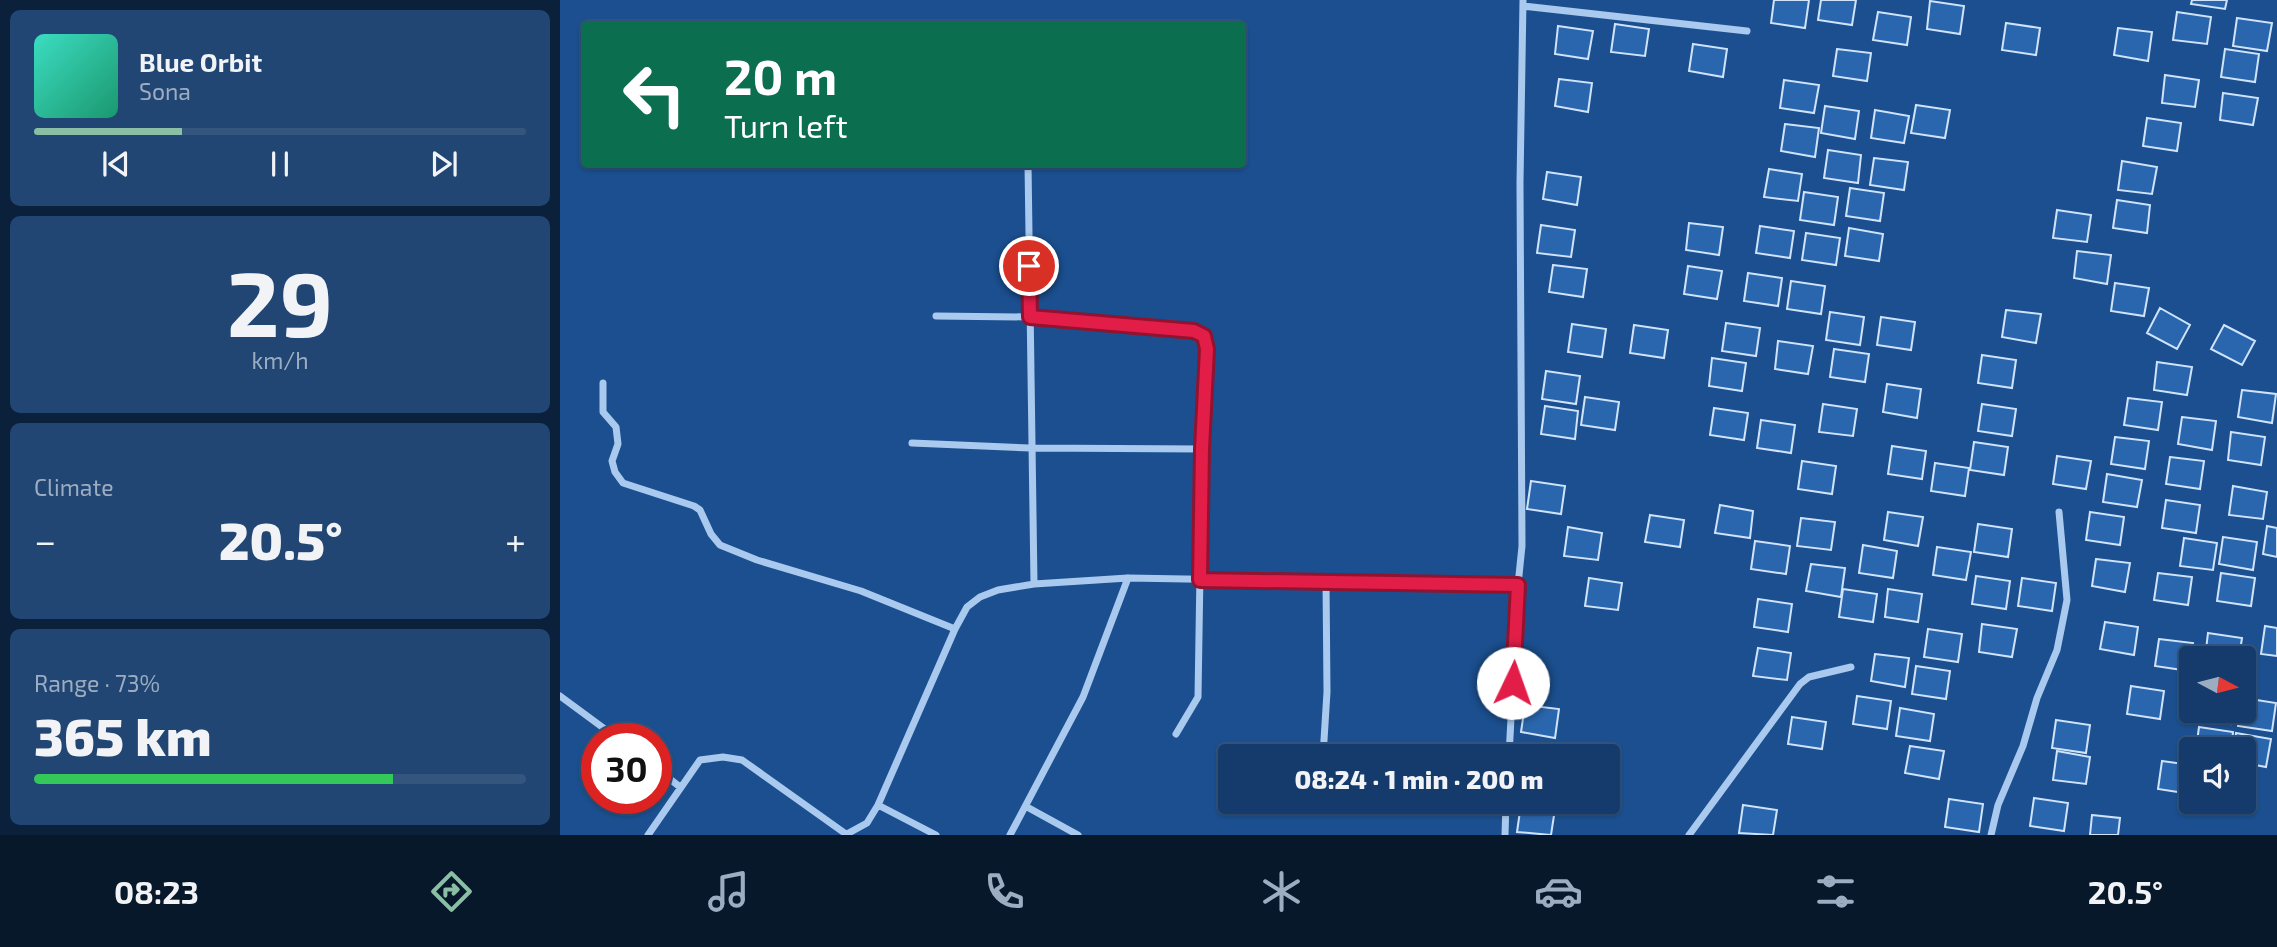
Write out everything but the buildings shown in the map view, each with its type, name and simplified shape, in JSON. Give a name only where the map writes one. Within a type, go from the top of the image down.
[{"type":"street","points":[[1510,744],[1522,546],[1520,183],[1523,3],[1747,31]]},
{"type":"street","points":[[1028,168],[1034,584]]},
{"type":"street","points":[[936,316],[1030,317],[1194,331],[1204,336],[1207,349],[1202,449],[1198,697],[1176,734]]},
{"type":"street","points":[[603,383],[603,412],[616,427],[618,444],[612,460],[615,472],[623,483],[694,506],[700,510],[710,534],[720,545],[757,560],[861,591],[955,629]]},
{"type":"street","points":[[912,443],[1030,449],[1202,449]]},
{"type":"street","points":[[1991,835],[1998,805],[2023,746],[2037,698],[2057,650],[2067,600],[2059,512]]},
{"type":"street","points":[[648,835],[700,760],[723,757],[742,760],[845,834],[867,823],[878,805],[967,607],[980,597],[998,590],[1034,584],[1128,578],[1518,585]]},
{"type":"street","points":[[1010,835],[1083,697],[1128,578]]},
{"type":"street","points":[[1324,744],[1327,692],[1326,581]]},
{"type":"street","points":[[1689,835],[1800,684],[1809,677],[1851,667]]},
{"type":"street","points":[[560,695],[597,723]]},
{"type":"street","points":[[672,781],[680,787]]},
{"type":"street","points":[[878,805],[936,835]]},
{"type":"street","points":[[1027,807],[1078,835]]},
{"type":"street","points":[[1505,835],[1506,814]]},
{"type":"route","points":[[1029,266],[1030,317],[1194,331],[1204,336],[1207,349],[1200,580],[1518,585],[1513,683]]}]
